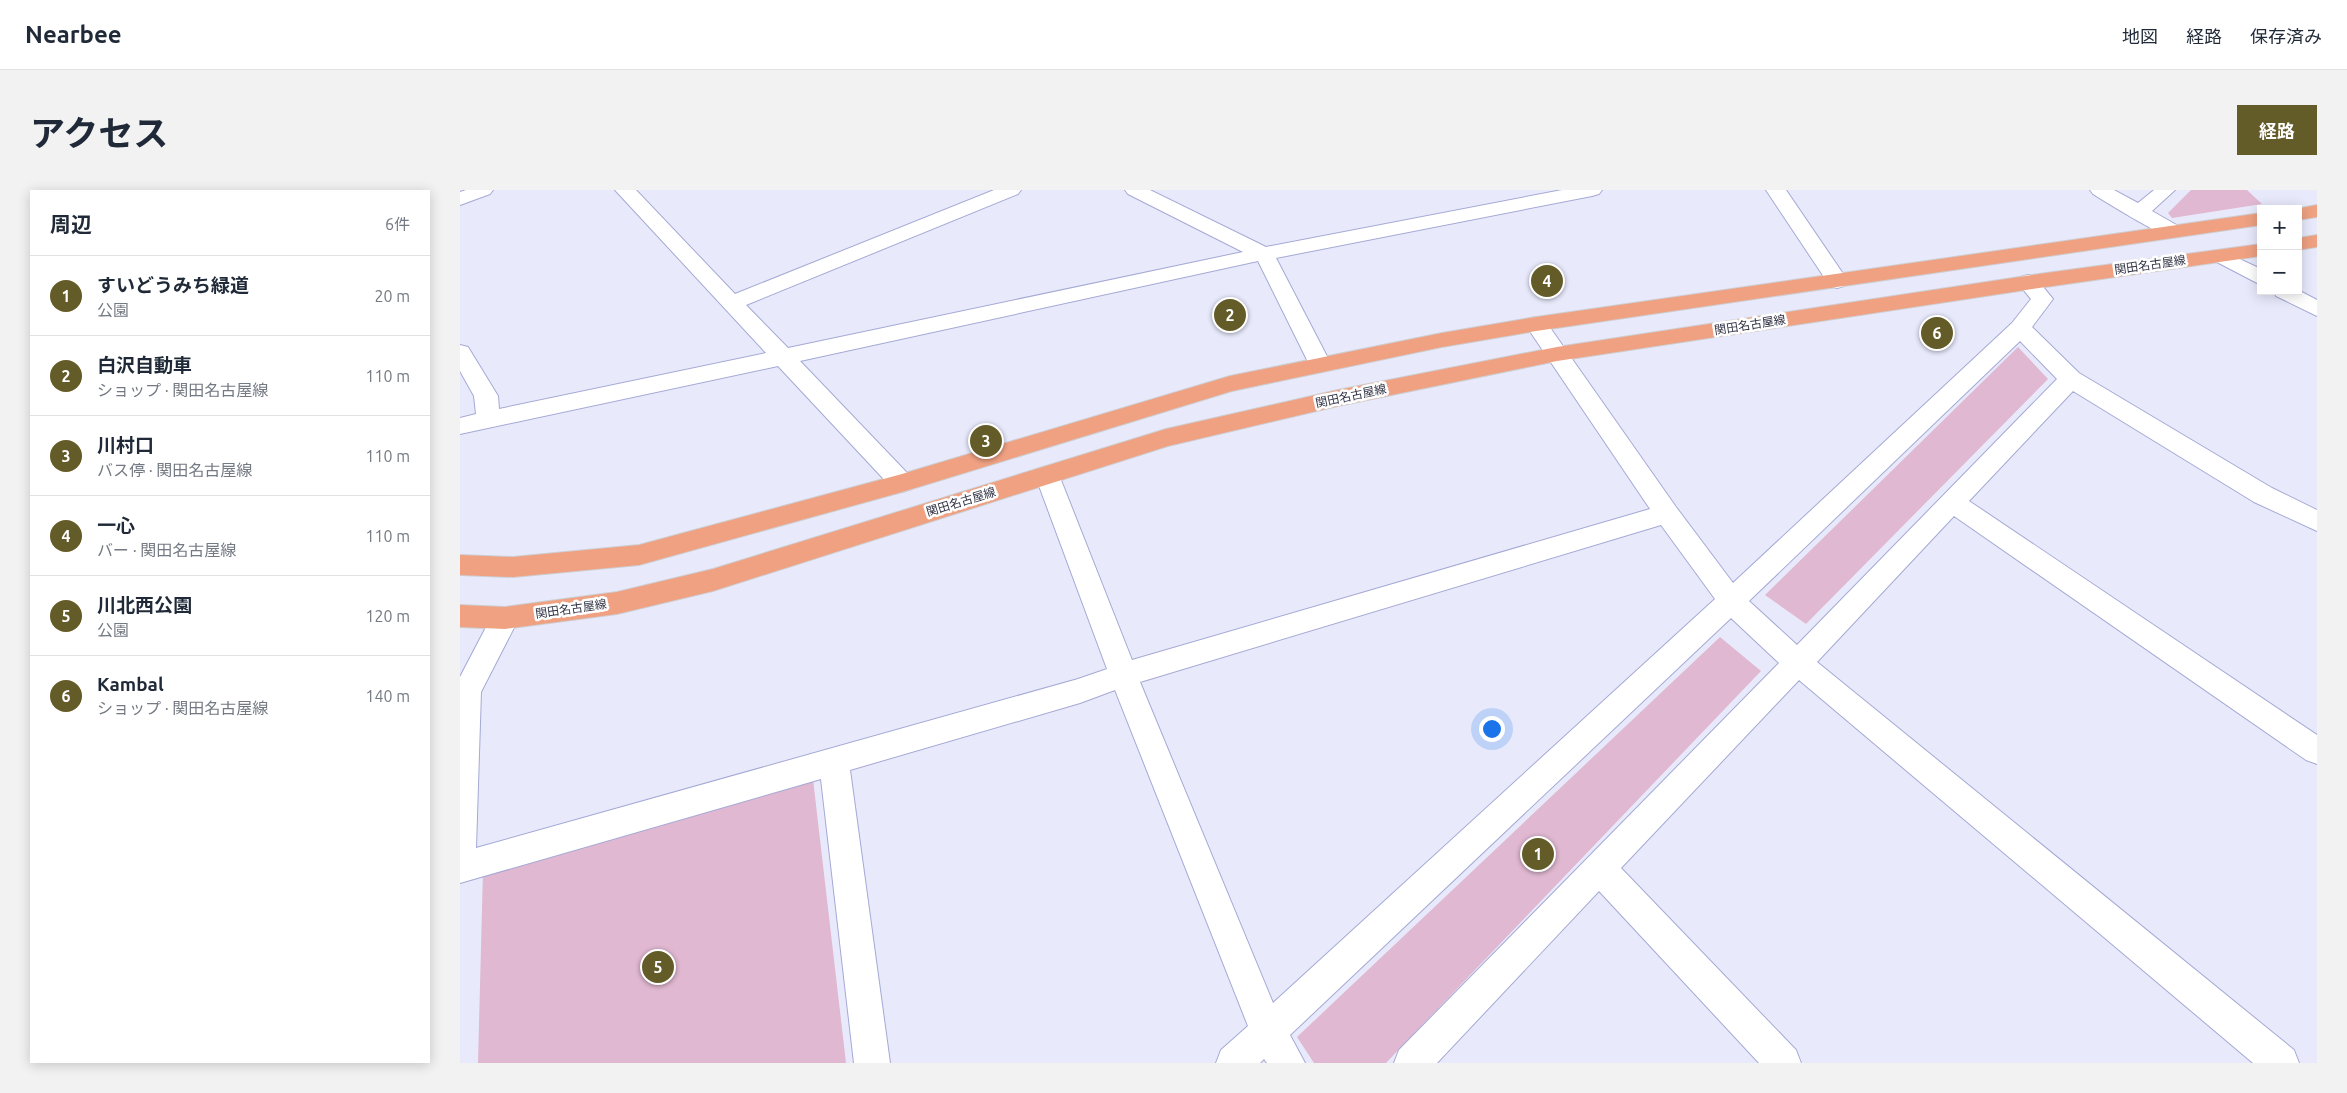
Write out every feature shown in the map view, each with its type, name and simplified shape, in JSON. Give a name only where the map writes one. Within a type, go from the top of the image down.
[{"type":"main road","points":[[2302,213],[2317,211]]},
{"type":"main road","points":[[460,564],[513,567],[638,555],[902,483],[1230,384],[1320,364],[1536,324],[2257,220]]},
{"type":"main road","points":[[2302,243],[2317,241]]},
{"type":"main road","name":"関田名古屋線","points":[[460,616],[505,618],[617,603],[713,580],[1166,438],[1338,398],[1557,354],[2028,282],[2257,251]]},
{"type":"street","points":[[460,199],[483,190]]},
{"type":"street","points":[[625,190],[902,483]]},
{"type":"street","points":[[732,303],[1011,190]]},
{"type":"street","points":[[1135,190],[1263,254],[1272,266],[1320,364]]},
{"type":"street","points":[[1494,190],[1513,206]]},
{"type":"street","points":[[460,426],[1263,254],[1592,190]]},
{"type":"street","points":[[1776,190],[1837,281]]},
{"type":"street","points":[[2100,190],[2173,231]]},
{"type":"street","points":[[2137,212],[2151,204],[2165,190]]},
{"type":"street","points":[[2220,256],[2257,276]]},
{"type":"street","points":[[1234,1063],[1731,601],[2020,328],[2042,299],[2028,282]]},
{"type":"street","points":[[2291,295],[2317,309]]},
{"type":"street","points":[[1536,324],[1667,514],[1731,601],[1798,663],[2281,1063]]},
{"type":"street","points":[[2020,328],[2071,379],[2263,495],[2317,521]]},
{"type":"street","points":[[460,352],[486,396],[488,420]]},
{"type":"street","points":[[1412,1063],[2071,379]]},
{"type":"street","points":[[1047,476],[1123,675],[1267,1031],[1287,1063]]},
{"type":"street","points":[[1952,502],[2317,751]]},
{"type":"street","points":[[460,868],[1080,692],[1123,675],[1667,514]]},
{"type":"street","points":[[460,852],[467,692],[505,618]]},
{"type":"street","points":[[834,763],[872,1063]]},
{"type":"street","points":[[1600,868],[1783,1063]]},
{"type":"shaded area","points":[[2191,190],[2247,190],[2262,204],[2172,218],[2168,213]]},
{"type":"shaded area","points":[[2018,347],[2048,379],[1806,624],[1765,595]]},
{"type":"shaded area","points":[[1720,637],[1761,671],[1386,1063],[1314,1063],[1297,1037]]},
{"type":"shaded area","points":[[813,779],[846,1063],[478,1063],[483,870]]},
{"type":"place","name":"一心","points":[[1547,281]]},
{"type":"place","name":"白沢自動車","points":[[1230,315]]},
{"type":"place","name":"Kambal","points":[[1937,333]]},
{"type":"place","name":"川村口","points":[[986,441]]},
{"type":"place","name":"すいどうみち緑道","points":[[1538,854]]},
{"type":"place","name":"川北西公園","points":[[658,967]]}]
